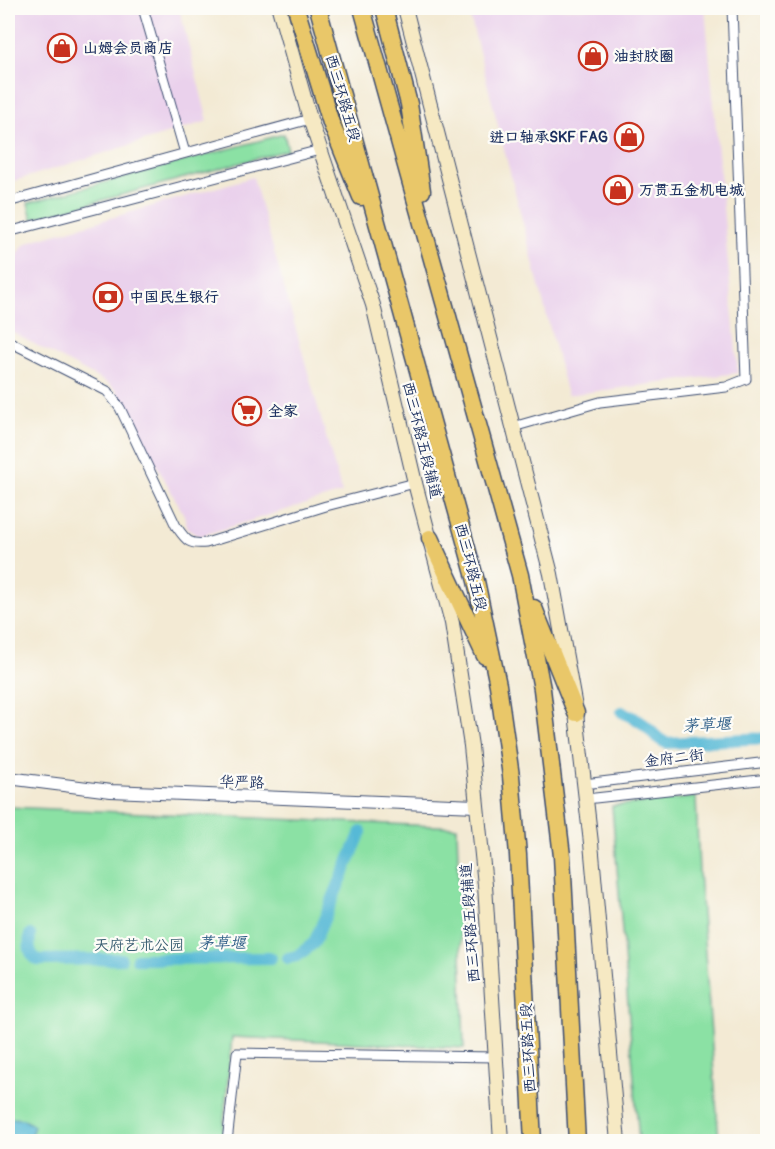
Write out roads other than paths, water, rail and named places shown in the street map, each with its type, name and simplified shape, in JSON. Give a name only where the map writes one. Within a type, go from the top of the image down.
[{"type":"highway","points":[[296,8],[332,123],[391,269]]},
{"type":"highway","name":"西三环路五段","points":[[318,8],[476,581],[498,685],[511,776],[518,855],[532,1142]]},
{"type":"highway","points":[[362,8],[520,575],[542,689],[562,856],[577,1142]]},
{"type":"highway","points":[[384,8],[409,104],[433,263]]},
{"type":"highway","points":[[430,538],[498,685]]},
{"type":"highway","points":[[520,575],[576,713]]},
{"type":"main road","name":"西三环路五段辅道","points":[[279,8],[310,119],[373,305],[415,483],[452,623],[471,746],[485,885],[501,1142]]},
{"type":"main road","points":[[405,8],[551,574],[576,713],[618,1142]]},
{"type":"street","points":[[143,8],[185,153]]},
{"type":"street","points":[[513,427],[600,402],[726,387],[746,379],[732,8]]},
{"type":"street","points":[[8,202],[310,119]]},
{"type":"street","points":[[8,232],[320,150]]},
{"type":"street","points":[[8,341],[107,391],[120,408],[176,526],[183,536],[195,544],[206,543],[326,506],[415,483]]},
{"type":"street","name":"金府二街","points":[[584,784],[768,762]]},
{"type":"street","name":"华严路","points":[[8,778],[111,791],[476,806]]},
{"type":"street","name":"金府二街","points":[[586,799],[768,778]]},
{"type":"street","points":[[227,1142],[237,1053],[496,1058]]},
{"type":"water","points":[[8,1118],[23,1119],[34,1126],[29,1141],[8,1141]]},
{"type":"waterway","name":"茅草堰","points":[[622,712],[641,722],[666,743],[768,738]]},
{"type":"waterway","name":"茅草堰","points":[[288,958],[297,956],[314,943],[361,832]]},
{"type":"waterway","name":"茅草堰","points":[[30,935],[29,946],[38,960],[121,959]]},
{"type":"waterway","name":"茅草堰","points":[[137,959],[271,958]]},
{"type":"place","name":"山姆会员商店","points":[[62,48]]},
{"type":"place","name":"油封胶圈","points":[[593,56]]},
{"type":"place","name":"进口轴承SKF FAG","points":[[629,137]]},
{"type":"place","name":"万贯五金机电城","points":[[618,190]]},
{"type":"place","name":"中国民生银行","points":[[108,297]]},
{"type":"place","name":"全家","points":[[247,411]]},
{"type":"park label","name":"天府艺术公园","points":[[139,945]]}]
